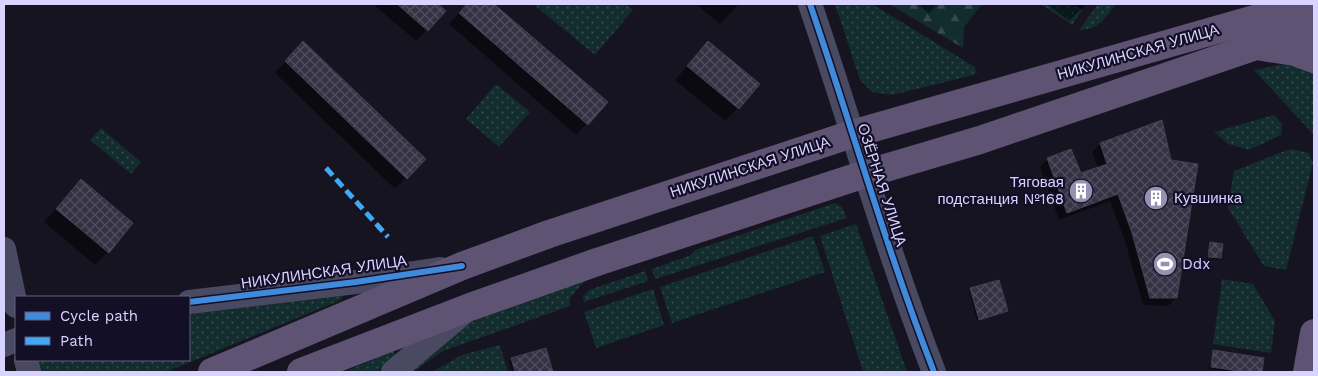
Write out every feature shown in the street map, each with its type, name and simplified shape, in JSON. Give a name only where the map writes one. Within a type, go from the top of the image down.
[{"type":"main road","name":"НИКУЛИНСКАЯ УЛИЦА","points":[[462,266],[549,234],[852,134],[1307,4]]},
{"type":"main road","name":"НИКУЛИНСКАЯ УЛИЦА","points":[[470,306],[1256,46],[1314,30]]},
{"type":"main road","points":[[1256,46],[1294,52],[1314,59]]},
{"type":"main road","points":[[937,109],[926,115],[922,121],[921,134],[923,140],[934,149],[947,149]]},
{"type":"main road","points":[[212,372],[462,266]]},
{"type":"main road","points":[[301,372],[470,306]]},
{"type":"main road","points":[[1307,372],[1314,333]]},
{"type":"street","name":"ОЗЁРНАЯ УЛИЦА","points":[[810,4],[876,214],[934,372]]},
{"type":"street","points":[[4,249],[15,301]]},
{"type":"street","name":"НИКУЛИНСКАЯ УЛИЦА","points":[[190,302],[356,282],[462,266]]},
{"type":"street","name":"НИКУЛИНСКАЯ УЛИЦА","points":[[392,372],[470,306]]},
{"type":"green space","points":[[533,4],[626,4],[633,10],[595,55]]},
{"type":"green space","points":[[835,4],[872,4],[975,67],[977,74],[893,95],[872,92],[860,80]]},
{"type":"green space","points":[[889,4],[982,4],[964,27],[963,48]]},
{"type":"green space","points":[[1041,4],[1073,4],[1082,10],[1072,25]]},
{"type":"green space","points":[[1098,4],[1116,4],[1097,25],[1092,28],[1079,30]]},
{"type":"green space","points":[[1294,62],[1314,70],[1314,135],[1254,70]]},
{"type":"green space","points":[[496,84],[530,112],[499,147],[466,119]]},
{"type":"green space","points":[[1274,115],[1282,124],[1281,135],[1249,150],[1228,144],[1214,132]]},
{"type":"green space","points":[[101,128],[141,162],[131,174],[90,140]]},
{"type":"green space","points":[[1290,149],[1309,153],[1313,163],[1286,270],[1264,266],[1228,208],[1234,171]]},
{"type":"green space","points":[[835,203],[842,207],[847,218],[655,279],[652,269],[691,255],[695,250]]},
{"type":"green space","points":[[856,224],[907,372],[863,372],[820,236]]},
{"type":"green space","points":[[813,236],[825,272],[672,323],[660,287]]},
{"type":"green space","points":[[645,271],[648,281],[584,302],[583,297],[589,290]]},
{"type":"green space","points":[[1222,279],[1253,284],[1275,321],[1271,353],[1213,344]]},
{"type":"green space","points":[[585,280],[570,298],[570,306],[443,351],[413,372],[392,372],[432,339],[507,307]]},
{"type":"green space","points":[[653,289],[664,325],[596,348],[584,312]]},
{"type":"green space","points":[[344,294],[341,300],[166,372],[37,372],[34,361],[190,361],[190,314]]},
{"type":"green space","points":[[500,345],[508,372],[432,372],[462,355]]},
{"type":"green space","points":[[393,351],[395,355],[377,372],[344,372]]},
{"type":"building","points":[[397,4],[438,4],[446,11],[428,31]]},
{"type":"building","points":[[467,4],[494,4],[608,102],[588,125],[459,13]]},
{"type":"building","points":[[303,41],[426,159],[407,179],[285,61]]},
{"type":"building","points":[[708,41],[760,84],[739,109],[687,66]]},
{"type":"building","name":"Кувшинка","points":[[1162,120],[1171,160],[1198,164],[1177,298],[1150,298],[1132,233],[1118,194],[1067,213],[1047,158],[1071,149],[1081,173],[1107,164],[1100,143]]},
{"type":"building","points":[[81,179],[133,223],[109,253],[56,209]]},
{"type":"building","points":[[1210,242],[1223,244],[1221,258],[1208,257]]},
{"type":"building","points":[[999,280],[1008,311],[979,320],[970,288]]},
{"type":"building","points":[[546,348],[553,372],[515,372],[511,358]]},
{"type":"building","points":[[1213,350],[1264,358],[1262,372],[1245,372],[1211,367]]},
{"type":"marked path","points":[[326,168],[388,237]]},
{"type":"cycle path","points":[[810,4],[885,235],[934,372]]},
{"type":"cycle path","points":[[190,302],[356,282],[462,266]]},
{"type":"place","name":"Тяговая подстанция №168","points":[[1081,191]]},
{"type":"place","name":"Кувшинка","points":[[1156,198]]},
{"type":"place","name":"Ddx","points":[[1165,264]]}]
